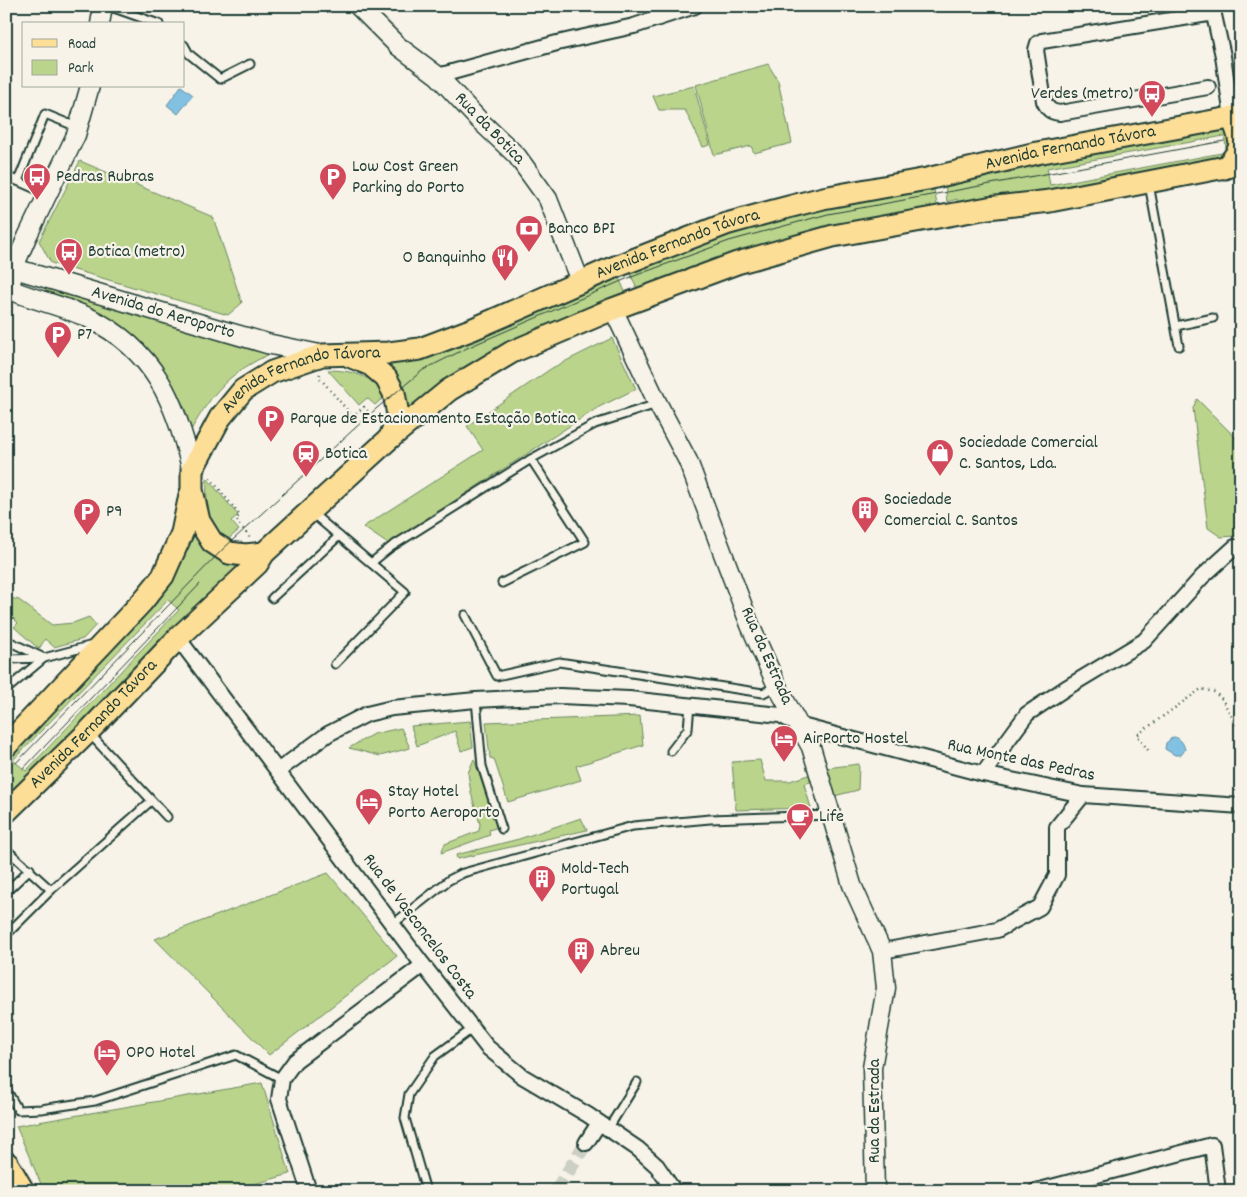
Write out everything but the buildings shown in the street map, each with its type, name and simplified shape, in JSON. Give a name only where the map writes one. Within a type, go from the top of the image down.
[{"type":"highway","points":[[6,1164],[21,1191]]},
{"type":"main road","points":[[1233,166],[1240,148],[1236,117]]},
{"type":"main road","name":"Avenida Fernando Távora","points":[[6,746],[163,576],[182,534],[196,478],[220,418],[243,390],[272,372],[348,355],[389,354],[420,349],[580,282],[726,224],[773,211],[823,198],[927,179],[1037,154],[1236,117]]},
{"type":"main road","name":"Avenida Fernando Távora","points":[[6,812],[88,732],[178,638],[257,564],[259,547],[310,511],[384,431],[512,352],[613,309],[738,263],[833,236],[962,212],[1050,201],[1233,166]]},
{"type":"main road","name":"Avenida do Aeroporto","points":[[10,266],[53,281],[269,344],[321,362]]},
{"type":"main road","name":"Avenida do Aeroporto","points":[[8,289],[62,306],[90,318],[128,343],[153,369],[170,398],[196,478]]},
{"type":"main road","points":[[348,355],[371,365],[386,378],[394,393],[398,415],[384,431]]},
{"type":"main road","points":[[196,478],[199,521],[212,542],[229,553],[245,555],[259,547]]},
{"type":"street","points":[[100,22],[103,6]]},
{"type":"street","name":"Rua da Botica","points":[[358,6],[398,46],[438,76],[478,120],[517,156],[548,199],[580,282]]},
{"type":"street","points":[[438,76],[557,43],[634,26],[695,6]]},
{"type":"street","points":[[1208,87],[1060,113],[1053,112],[1047,108],[1044,101],[1036,50],[1038,43],[1042,41],[1213,10],[1236,117]]},
{"type":"street","points":[[8,289],[10,266],[76,136],[89,88]]},
{"type":"street","name":"Rua da Estrada","points":[[613,309],[658,404],[688,461],[750,625],[777,686],[811,747],[852,885],[882,951],[886,988],[872,1068],[875,1191]]},
{"type":"street","points":[[982,774],[1026,714],[1144,641],[1202,577],[1238,552]]},
{"type":"street","name":"Rua de Vasconcelos Costa","points":[[178,638],[423,965],[487,1046],[522,1076],[638,1149],[657,1166],[674,1191]]},
{"type":"street","name":"Rua Monte das Pedras","points":[[278,770],[328,734],[367,714],[392,708],[476,700],[560,696],[629,699],[780,715],[798,725],[982,774],[1083,795],[1241,806]]},
{"type":"street","points":[[882,951],[997,930],[1040,907],[1057,875],[1057,827],[1083,795]]},
{"type":"street","points":[[309,1191],[278,1099],[282,1079],[295,1061],[423,965]]},
{"type":"street","points":[[586,1143],[604,1126]]},
{"type":"street","points":[[1036,1191],[1212,1145],[1218,1191]]},
{"type":"lane","points":[[108,6],[153,22]]},
{"type":"lane","points":[[185,47],[189,54],[220,79],[250,64]]},
{"type":"lane","points":[[18,181],[46,114],[78,128]]},
{"type":"lane","points":[[6,176],[48,194]]},
{"type":"lane","points":[[1149,182],[1179,346]]},
{"type":"lane","points":[[1176,326],[1212,318]]},
{"type":"lane","points":[[371,563],[391,547],[531,460],[595,424],[658,404]]},
{"type":"lane","points":[[502,583],[585,542],[531,460]]},
{"type":"lane","points":[[310,511],[405,592],[335,664]]},
{"type":"lane","points":[[272,598],[339,536]]},
{"type":"lane","points":[[465,615],[497,676],[559,662],[763,693],[777,686]]},
{"type":"lane","points":[[6,640],[44,658]]},
{"type":"lane","points":[[6,662],[10,659],[44,658],[105,641]]},
{"type":"lane","points":[[6,690],[44,658]]},
{"type":"lane","points":[[476,700],[482,766],[502,829]]},
{"type":"lane","points":[[671,751],[688,729],[690,705]]},
{"type":"lane","points":[[88,732],[167,818]]},
{"type":"lane","points":[[6,935],[51,890],[151,801]]},
{"type":"lane","points":[[393,924],[449,880],[463,873],[633,826],[710,819],[831,815]]},
{"type":"lane","points":[[6,849],[51,890]]},
{"type":"lane","points":[[6,892],[30,869]]},
{"type":"lane","points":[[426,1191],[405,1118],[409,1094],[435,1056],[472,1029]]},
{"type":"lane","points":[[6,1089],[18,1110],[41,1109],[95,1101],[236,1055],[282,1079]]},
{"type":"lane","points":[[604,1126],[637,1082]]},
{"type":"path","points":[[321,362],[320,377],[353,417],[364,407],[384,431]]},
{"type":"path","points":[[196,478],[208,476],[240,516],[236,519],[259,547]]},
{"type":"path","points":[[1148,750],[1137,735],[1202,689],[1214,692],[1222,699],[1241,734]]},
{"type":"green space","points":[[768,64],[778,81],[792,143],[754,153],[751,146],[714,155],[696,85]]},
{"type":"green space","points":[[694,86],[710,145],[703,147],[685,110],[659,110],[653,96]]},
{"type":"green space","points":[[1220,128],[1232,135],[1227,160],[1051,193],[958,206],[957,199],[947,202],[945,183],[1036,161]],"holes":[[[1224,136],[1227,152],[1050,185],[1047,168]]]},
{"type":"green space","points":[[80,161],[213,217],[242,303],[228,315],[51,263],[39,241]]},
{"type":"green space","points":[[922,186],[924,192],[934,190],[938,209],[638,291],[628,268],[726,232],[794,213]]},
{"type":"green space","points":[[610,275],[612,280],[619,278],[627,296],[406,416],[381,363]]},
{"type":"green space","points":[[46,288],[272,353],[245,367],[224,384],[207,404],[191,430],[185,409],[174,386],[152,358],[45,293]]},
{"type":"green space","points":[[612,338],[636,389],[599,407],[388,544],[363,527],[483,450],[467,426],[552,368]]},
{"type":"green space","points":[[328,370],[345,371],[361,375],[375,383],[386,395],[375,405],[367,398],[359,405]]},
{"type":"green space","points":[[1197,399],[1241,443],[1241,523],[1236,536],[1221,537],[1208,528],[1193,408]]},
{"type":"green space","points":[[207,478],[238,515],[231,521],[239,530],[226,541],[214,528],[211,520],[207,505]]},
{"type":"green space","points":[[189,531],[194,531],[245,563],[6,801],[6,754]],"holes":[[[168,600],[179,610],[26,771],[13,760]]]},
{"type":"green space","points":[[6,597],[19,600],[52,625],[73,623],[89,617],[96,625],[83,639],[54,647],[45,639],[39,649],[14,627],[18,623],[11,616],[6,619]]},
{"type":"green space","points":[[640,716],[643,745],[576,766],[581,780],[508,802],[494,759],[490,758],[486,722]]},
{"type":"green space","points":[[470,721],[473,747],[461,751],[455,731],[417,746],[411,726]]},
{"type":"green space","points":[[401,728],[410,748],[380,756],[349,748],[373,734]]},
{"type":"green space","points":[[474,759],[498,827],[489,830],[490,835],[441,853],[445,844],[479,831],[480,824],[471,793],[468,773]]},
{"type":"green space","points":[[760,760],[766,781],[790,781],[814,773],[816,780],[804,784],[811,808],[736,810],[732,762]]},
{"type":"green space","points":[[859,764],[858,790],[834,796],[826,768]]},
{"type":"green space","points":[[581,818],[587,830],[457,859],[456,855],[519,839]]},
{"type":"green space","points":[[328,873],[397,956],[269,1055],[155,939]]},
{"type":"green space","points":[[262,1083],[290,1174],[230,1191],[44,1191],[16,1126]]},
{"type":"water","points":[[180,88],[184,88],[193,95],[178,114],[167,105]]},
{"type":"water","points":[[1173,737],[1180,740],[1184,745],[1185,750],[1181,755],[1175,755],[1165,749],[1166,743]]},
{"type":"tunnel","points":[[556,1191],[586,1143]]},
{"type":"tram line","points":[[16,763],[223,549],[377,408],[423,370],[469,347],[626,279],[729,241],[828,214],[1224,141]]},
{"type":"tram line","points":[[23,769],[200,584]]},
{"type":"place","name":"Verdes (metro)","points":[[1152,118]]},
{"type":"place","name":"Pedras Rubras","points":[[37,201]]},
{"type":"place","name":"Low Cost Green Parking do Porto","points":[[333,201]]},
{"type":"place","name":"Banco BPI","points":[[529,253]]},
{"type":"place","name":"Botica (metro)","points":[[69,276]]},
{"type":"place","name":"O Banquinho","points":[[505,282]]},
{"type":"place","name":"P7","points":[[58,359]]},
{"type":"place","name":"Parque de Estacionamento Estação Botica","points":[[271,443]]},
{"type":"place","name":"Sociedade Comercial C. Santos, Lda.","points":[[940,477]]},
{"type":"place","name":"Botica","points":[[306,478]]},
{"type":"place","name":"Sociedade Comercial C. Santos","points":[[865,534]]},
{"type":"place","name":"P9","points":[[87,536]]},
{"type":"place","name":"AirPorto Hostel","points":[[784,763]]},
{"type":"place","name":"Stay Hotel Porto Aeroporto","points":[[369,826]]},
{"type":"place","name":"Life","points":[[800,841]]},
{"type":"place","name":"Mold-Tech Portugal","points":[[542,903]]},
{"type":"place","name":"Abreu","points":[[581,975]]},
{"type":"place","name":"OPO Hotel","points":[[107,1077]]}]
